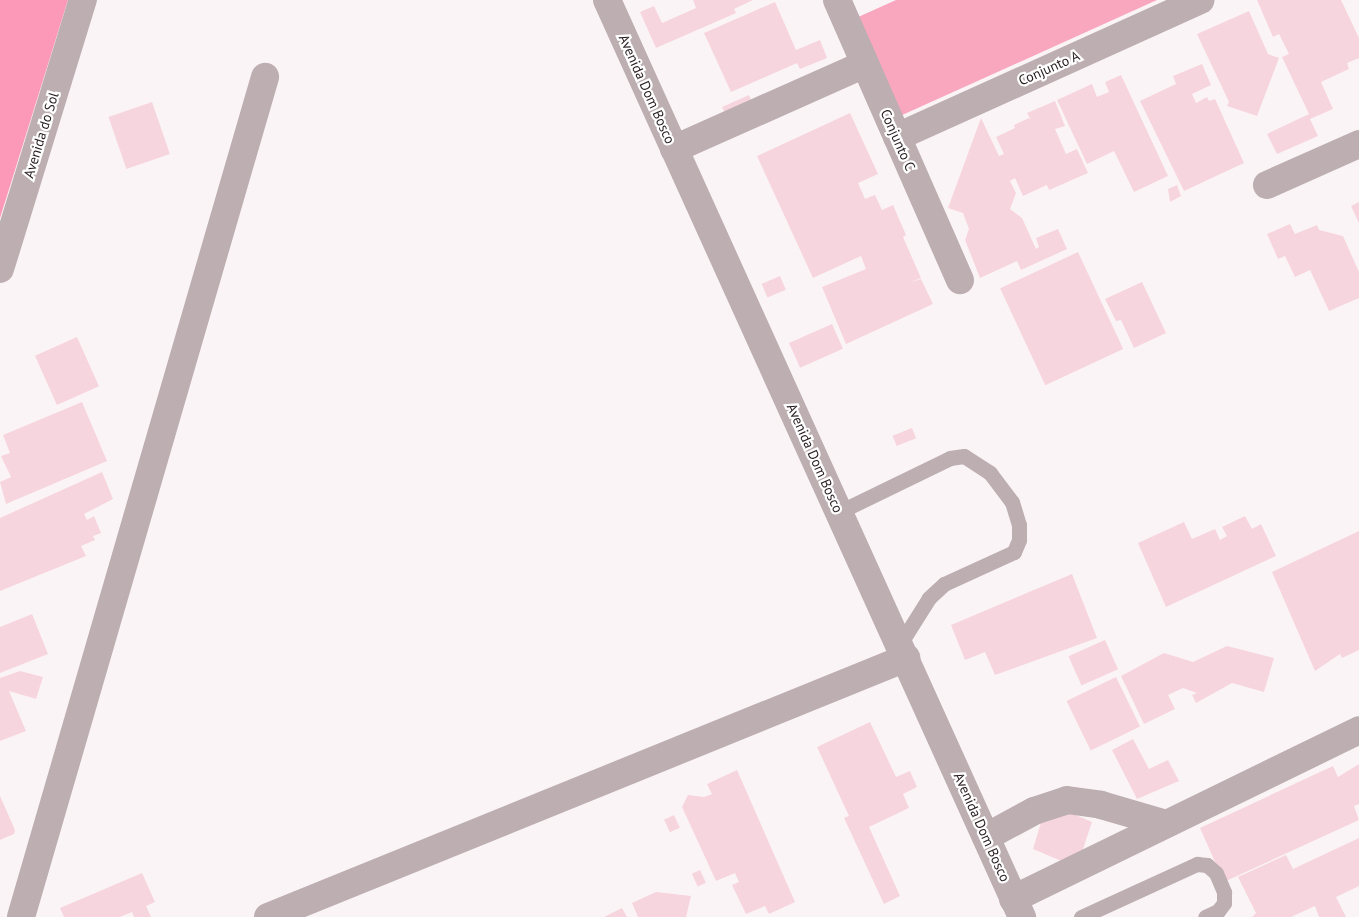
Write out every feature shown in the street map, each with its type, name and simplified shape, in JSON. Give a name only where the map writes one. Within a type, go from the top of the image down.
[{"type":"street","name":"Avenida do Sol","points":[[0,269],[83,0]]},
{"type":"street","name":"Avenida Dom Bosco","points":[[607,0],[903,651],[1017,908]]},
{"type":"street","name":"Conjunto C","points":[[837,0],[960,280]]},
{"type":"street","name":"Conjunto A","points":[[897,136],[1200,0]]},
{"type":"street","points":[[674,149],[865,64]]},
{"type":"street","points":[[21,917],[265,77]]},
{"type":"street","points":[[1267,185],[1359,144]]},
{"type":"street","points":[[268,917],[903,651]]},
{"type":"street","points":[[1017,908],[1163,823],[1359,730]]},
{"type":"street","points":[[986,837],[1034,811],[1067,800],[1101,805],[1163,823]]},
{"type":"lane","points":[[839,512],[950,458],[964,456],[990,472],[1012,502],[1019,532],[1014,552],[944,584],[929,598],[903,651]]},
{"type":"lane","points":[[1081,917],[1196,864],[1207,865],[1216,873],[1224,892],[1224,903],[1218,911],[1206,917]]},
{"type":"shaded area","points":[[0,0],[68,0],[0,218]]},
{"type":"shaded area","points":[[896,0],[1157,0],[900,116],[856,18]]},
{"type":"building","points":[[693,0],[753,0],[734,9],[736,13],[656,48],[640,12],[654,6],[662,23],[696,8]]},
{"type":"building","points":[[1257,0],[1341,0],[1359,38],[1359,58],[1347,63],[1349,69],[1321,82],[1333,109],[1310,119],[1318,136],[1277,154],[1267,134],[1309,114],[1282,57],[1289,54],[1279,34],[1273,37]]},
{"type":"building","points":[[775,2],[796,50],[820,40],[827,58],[800,69],[797,63],[731,92],[704,33]]},
{"type":"building","points":[[1249,11],[1268,54],[1279,58],[1257,116],[1227,106],[1229,102],[1197,34]]},
{"type":"building","points":[[1202,64],[1211,85],[1192,94],[1196,103],[1207,97],[1209,101],[1215,99],[1244,163],[1184,191],[1140,101],[1176,84],[1173,76]]},
{"type":"building","points":[[1121,75],[1168,176],[1134,192],[1114,151],[1087,164],[1057,100],[1092,84],[1097,97],[1109,92],[1105,82]]},
{"type":"building","points":[[749,95],[757,113],[728,119],[722,107]]},
{"type":"building","points":[[1055,101],[1065,126],[1055,129],[1066,154],[1077,149],[1088,173],[1049,190],[1047,185],[1023,196],[1015,178],[1010,181],[1016,193],[1010,209],[1022,218],[1036,249],[1039,247],[1036,238],[1058,229],[1067,249],[1021,270],[1017,261],[980,278],[965,240],[969,229],[963,213],[948,208],[981,118],[999,156],[1004,154],[996,137],[1015,128],[1014,125],[1029,118],[1031,120],[1027,113]]},
{"type":"building","points":[[152,102],[170,154],[126,169],[109,117]]},
{"type":"building","points":[[850,113],[878,174],[858,183],[865,199],[875,195],[882,210],[893,205],[906,235],[903,237],[921,278],[911,282],[921,279],[933,304],[846,344],[822,287],[866,269],[861,256],[813,278],[757,156]]},
{"type":"building","points":[[1177,185],[1181,196],[1170,202],[1168,189]]},
{"type":"building","points":[[1359,202],[1359,223],[1351,206]]},
{"type":"building","points":[[1290,224],[1295,234],[1317,225],[1319,230],[1343,236],[1359,272],[1359,298],[1329,311],[1310,270],[1295,277],[1285,256],[1278,259],[1267,234]]},
{"type":"building","points":[[1078,252],[1123,349],[1045,385],[1000,288]]},
{"type":"building","points":[[780,276],[786,290],[767,298],[762,284]]},
{"type":"building","points":[[1142,282],[1166,333],[1134,348],[1121,320],[1116,321],[1105,299]]},
{"type":"building","points":[[832,324],[843,349],[800,368],[789,343]]},
{"type":"building","points":[[77,337],[99,386],[57,405],[35,356]]},
{"type":"building","points":[[82,402],[107,461],[6,504],[0,482],[11,477],[1,456],[10,453],[3,435]]},
{"type":"building","points":[[912,428],[916,438],[897,446],[893,436]]},
{"type":"building","points":[[102,472],[113,499],[84,514],[87,520],[94,516],[101,533],[93,536],[95,540],[81,546],[86,556],[0,591],[0,518]]},
{"type":"building","points":[[1245,516],[1252,529],[1261,524],[1276,556],[1166,607],[1138,543],[1184,522],[1192,539],[1215,529],[1220,540],[1227,536],[1222,527]]},
{"type":"building","points":[[1359,531],[1359,650],[1342,658],[1340,654],[1315,671],[1272,572]]},
{"type":"building","points":[[1072,574],[1097,638],[995,675],[985,652],[965,660],[951,625]]},
{"type":"building","points":[[32,614],[48,654],[0,673],[0,627]]},
{"type":"building","points":[[1105,640],[1118,669],[1081,686],[1068,656]]},
{"type":"building","points":[[1227,646],[1274,658],[1264,692],[1232,683],[1196,703],[1192,695],[1197,693],[1183,688],[1168,695],[1175,709],[1144,724],[1121,676],[1164,653],[1193,662]]},
{"type":"building","points":[[20,671],[43,677],[36,699],[9,691],[26,731],[0,741],[0,678]]},
{"type":"building","points":[[1116,677],[1140,726],[1091,751],[1067,701]]},
{"type":"building","points":[[870,722],[896,777],[910,771],[917,787],[903,794],[909,808],[869,827],[900,896],[884,904],[844,818],[849,816],[817,747]]},
{"type":"building","points":[[1133,739],[1149,769],[1168,760],[1179,781],[1137,799],[1112,750]]},
{"type":"building","points":[[1359,764],[1359,804],[1354,806],[1359,820],[1224,882],[1200,828],[1333,766],[1338,777]]},
{"type":"building","points":[[737,770],[795,902],[769,914],[765,906],[746,914],[732,885],[739,882],[735,873],[716,881],[682,807],[688,795],[704,797],[712,794],[707,784]]},
{"type":"building","points":[[0,796],[15,830],[14,834],[0,840]]},
{"type":"building","points":[[1053,805],[1092,822],[1078,864],[1073,866],[1033,849],[1045,809]]},
{"type":"building","points":[[674,815],[680,828],[670,832],[664,820]]},
{"type":"building","points":[[1359,838],[1359,886],[1336,897],[1346,917],[1319,917],[1315,906],[1291,917],[1252,917],[1256,913],[1238,877],[1286,855],[1293,869]]},
{"type":"building","points":[[700,870],[706,883],[698,886],[692,874]]},
{"type":"building","points":[[142,873],[155,902],[146,906],[151,917],[134,917],[132,912],[120,917],[64,917],[60,908]]},
{"type":"building","points":[[656,892],[691,896],[686,917],[638,917],[632,903]]},
{"type":"building","points":[[622,908],[627,917],[604,917]]}]
